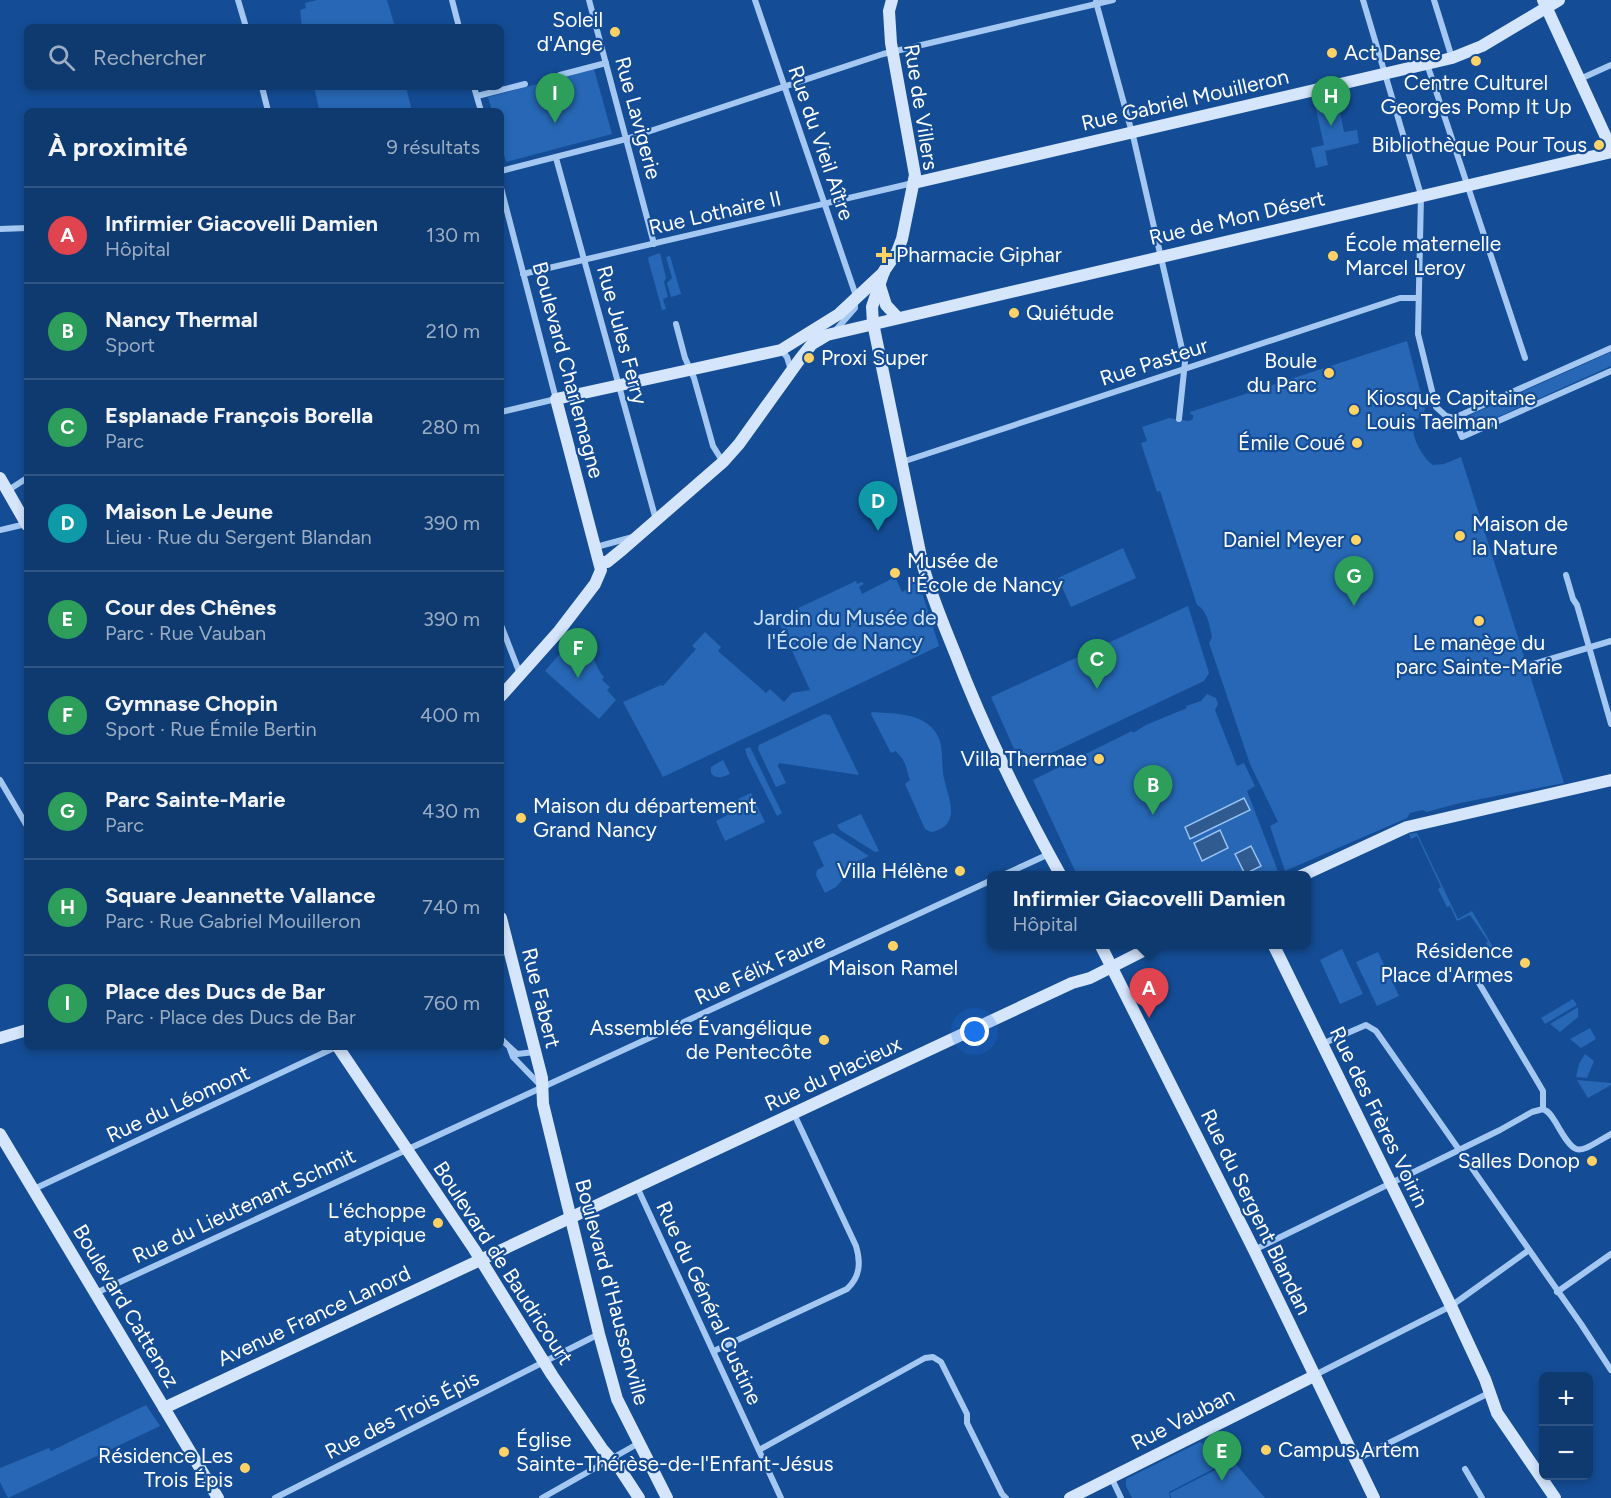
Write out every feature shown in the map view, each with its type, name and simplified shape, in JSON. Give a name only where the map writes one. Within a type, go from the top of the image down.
[{"type":"street","points":[[238,0],[245,24]]},
{"type":"street","points":[[452,0],[458,24]]},
{"type":"street","name":"Rue Lavigerie","points":[[589,0],[654,244]]},
{"type":"street","name":"Rue du Vieil Aître","points":[[755,0],[856,297]]},
{"type":"street","name":"Rue de Villers","points":[[873,323],[872,307],[884,271],[897,252],[902,239],[915,175],[889,21],[892,0]]},
{"type":"street","points":[[504,170],[626,139],[893,51],[1096,2],[1113,0]]},
{"type":"street","points":[[1363,0],[1421,195],[1418,334],[1436,407],[1446,416],[1454,418],[1611,348]]},
{"type":"street","points":[[1434,0],[1452,58]]},
{"type":"street","name":"Rue Gabriel Mouilleron","points":[[914,183],[1452,58],[1482,46],[1545,4],[1559,0]]},
{"type":"street","points":[[1096,2],[1132,133],[1185,362],[1179,419]]},
{"type":"street","points":[[1545,4],[1585,77],[1611,150]]},
{"type":"street","points":[[560,75],[606,63]]},
{"type":"street","points":[[1427,64],[1525,358]]},
{"type":"street","points":[[1585,77],[1611,65]]},
{"type":"street","points":[[504,89],[525,84]]},
{"type":"street","points":[[263,90],[267,108]]},
{"type":"street","points":[[475,90],[480,108]]},
{"type":"street","points":[[477,96],[501,90]]},
{"type":"street","name":"Rue de Mon Désert","points":[[791,370],[812,344],[835,332],[1611,150]]},
{"type":"street","name":"Rue Jules Ferry","points":[[556,158],[656,520]]},
{"type":"street","name":"Rue Lothaire II","points":[[523,274],[914,183]]},
{"type":"street","name":"Boulevard Charlemagne","points":[[504,200],[600,562]]},
{"type":"street","points":[[0,229],[24,228]]},
{"type":"street","points":[[504,411],[781,350],[839,314],[884,271]]},
{"type":"street","points":[[880,285],[886,305],[898,318]]},
{"type":"street","points":[[835,332],[853,312],[856,297]]},
{"type":"street","name":"Rue Pasteur","points":[[901,462],[1400,298],[1418,298]]},
{"type":"street","points":[[873,323],[924,570],[941,618],[994,744],[1058,871]]},
{"type":"street","points":[[676,324],[713,446],[723,462]]},
{"type":"street","points":[[504,693],[559,631],[600,577],[600,562],[607,562],[723,462],[739,444],[791,370],[787,357],[781,350]]},
{"type":"street","points":[[1454,418],[1462,437],[1611,371]]},
{"type":"street","points":[[0,478],[24,519]]},
{"type":"street","points":[[7,492],[24,480]]},
{"type":"street","points":[[0,530],[24,525]]},
{"type":"street","points":[[596,547],[638,535]]},
{"type":"street","points":[[1566,575],[1590,647],[1611,724]]},
{"type":"street","points":[[504,633],[520,675]]},
{"type":"street","points":[[1527,666],[1611,640]]},
{"type":"street","points":[[0,780],[24,821]]},
{"type":"street","points":[[1311,871],[1407,827],[1611,780]]},
{"type":"street","points":[[1013,871],[1049,854]]},
{"type":"street","name":"Rue Félix Faure","points":[[407,1149],[987,882]]},
{"type":"street","name":"Rue Fabert","points":[[504,930],[542,1088]]},
{"type":"street","name":"Rue du Sergent Blandan","points":[[1102,949],[1254,1250],[1374,1498]]},
{"type":"street","name":"Rue du Placieux","points":[[571,1218],[1148,949]]},
{"type":"street","name":"Rue des Frères Voirin","points":[[1275,949],[1451,1306],[1485,1379],[1497,1413],[1556,1498]]},
{"type":"street","points":[[1473,973],[1543,1091],[1543,1109]]},
{"type":"street","points":[[1322,1044],[1361,1027],[1371,1027],[1376,1031],[1611,1370]]},
{"type":"street","points":[[0,1038],[24,1031]]},
{"type":"street","points":[[504,1042],[520,1055],[535,1052]]},
{"type":"street","points":[[510,1049],[513,1057],[542,1088]]},
{"type":"street","name":"Rue du Léomont","points":[[33,1189],[331,1050]]},
{"type":"street","name":"Boulevard de Baudricourt","points":[[339,1050],[481,1260],[597,1442],[639,1498]]},
{"type":"street","name":"Boulevard d'Haussonville","points":[[542,1088],[543,1104],[598,1334],[621,1410],[667,1498]]},
{"type":"street","points":[[1254,1250],[1522,1119],[1532,1112],[1543,1109]]},
{"type":"street","points":[[1543,1109],[1550,1114],[1567,1144],[1573,1148],[1580,1150],[1611,1134]]},
{"type":"street","points":[[714,1351],[847,1289],[853,1284],[859,1270],[860,1260],[856,1246],[794,1114]]},
{"type":"street","name":"Boulevard Cattenoz","points":[[0,1134],[218,1498]]},
{"type":"street","name":"Rue du Lieutenant Schmit","points":[[96,1293],[407,1149]]},
{"type":"street","name":"Rue du Général Custine","points":[[637,1186],[780,1498]]},
{"type":"street","name":"Avenue France Lanord","points":[[164,1408],[571,1218]]},
{"type":"street","points":[[1314,1376],[1451,1306],[1529,1250]]},
{"type":"street","points":[[1557,1292],[1611,1254]]},
{"type":"street","name":"Rue des Trois Épis","points":[[275,1498],[598,1334]]},
{"type":"street","points":[[759,1449],[917,1363],[933,1357],[942,1365],[967,1414],[967,1423],[1006,1498]]},
{"type":"street","name":"Rue Vauban","points":[[1070,1498],[1314,1376]]},
{"type":"street","points":[[1355,1461],[1489,1393]]},
{"type":"street","points":[[542,1498],[639,1443]]},
{"type":"street","points":[[1465,1469],[1482,1498]]},
{"type":"street","points":[[1111,1477],[1121,1498]]},
{"type":"green space","points":[[317,0],[387,0],[394,24],[302,24],[300,10],[306,8],[305,3]]},
{"type":"green space","points":[[594,69],[612,134],[506,162],[504,108],[491,108],[488,97]]},
{"type":"green space","points":[[315,90],[407,90],[411,108],[319,108]]},
{"type":"green space","points":[[1339,91],[1342,106],[1339,107],[1344,132],[1357,130],[1359,143],[1325,151],[1328,165],[1316,168],[1311,148],[1324,145],[1313,96]]},
{"type":"green space","points":[[660,253],[668,297],[663,299],[666,309],[662,310],[648,259]]},
{"type":"green space","points":[[670,256],[681,294],[671,297],[667,283],[672,278],[666,257]]},
{"type":"green space","points":[[1407,341],[1425,409],[1414,425],[1416,440],[1423,455],[1433,465],[1444,464],[1461,457],[1564,783],[1460,803],[1426,812],[1423,810],[1410,813],[1407,818],[1285,871],[1270,826],[1278,822],[1250,764],[1209,643],[1212,637],[1208,619],[1197,605],[1160,491],[1157,492],[1141,443],[1147,441],[1142,427],[1169,418],[1189,421],[1193,419],[1190,412]]},
{"type":"green space","points":[[1611,352],[1611,366],[1471,429],[1466,417]]},
{"type":"green space","points":[[1123,548],[1136,578],[1071,607],[1058,578]]},
{"type":"green space","name":"Jardin du Musée de l'École de Nancy","points":[[895,577],[902,592],[908,589],[906,585],[918,580],[939,646],[663,777],[623,702],[663,686],[696,649],[692,646],[705,632],[721,647],[718,651],[766,693],[770,689],[784,702],[792,693],[810,690],[777,618],[856,581],[857,584],[862,582],[864,584],[859,587],[862,594]]},
{"type":"green space","points":[[1188,606],[1209,673],[1204,681],[1022,767],[991,697]]},
{"type":"green space","points":[[576,635],[591,651],[604,677],[602,680],[610,687],[607,690],[616,700],[599,719],[545,671]]},
{"type":"green space","points":[[1207,694],[1216,698],[1218,704],[1215,710],[1237,766],[1244,763],[1255,786],[1247,791],[1278,871],[1075,871],[1033,780],[1132,731],[1133,733],[1187,708],[1186,706],[1201,701]]},
{"type":"green space","points":[[872,712],[903,714],[917,718],[930,726],[938,736],[951,808],[948,823],[941,828],[931,832],[925,829],[905,784],[910,780],[902,758],[896,751],[891,753]]},
{"type":"green space","points":[[824,714],[830,715],[859,775],[779,763],[778,766],[786,783],[776,787],[758,749],[759,745]]},
{"type":"green space","points":[[750,747],[782,813],[777,816],[747,756],[745,749]]},
{"type":"green space","points":[[723,760],[730,774],[715,777],[711,773],[711,767]]},
{"type":"green space","points":[[751,793],[765,822],[725,841],[716,821],[739,809],[738,799]]},
{"type":"green space","points":[[861,814],[879,851],[875,852],[840,830],[837,825]]},
{"type":"green space","points":[[833,833],[869,856],[854,863],[855,865],[836,887],[825,893],[816,875],[817,870],[824,866],[813,842]]},
{"type":"green space","points":[[1417,833],[1458,919],[1472,911],[1493,947],[1490,949],[1486,943],[1488,941],[1470,915],[1457,921],[1450,906],[1447,907],[1438,889],[1441,887],[1417,836],[1411,839],[1409,834]]},
{"type":"green space","points":[[1342,949],[1363,994],[1340,1004],[1320,960]]},
{"type":"green space","points":[[1378,952],[1399,996],[1377,1006],[1356,962]]},
{"type":"green space","points":[[1573,999],[1577,1005],[1545,1024],[1541,1018]]},
{"type":"green space","points":[[1578,1007],[1578,1017],[1560,1032],[1550,1024]]},
{"type":"green space","points":[[1590,1028],[1596,1039],[1581,1048],[1570,1039]]},
{"type":"green space","points":[[1585,1054],[1594,1061],[1587,1078],[1576,1077],[1579,1064]]},
{"type":"green space","points":[[1577,1080],[1611,1083],[1611,1085],[1588,1098]]},
{"type":"green space","points":[[146,1405],[160,1426],[8,1498],[0,1482],[0,1468],[49,1448],[51,1451]]},
{"type":"green space","points":[[1200,1442],[1207,1446],[1217,1467],[1169,1492],[1170,1498],[1132,1498],[1126,1486],[1126,1479]]},
{"type":"green space","points":[[1233,1461],[1265,1498],[1171,1498],[1170,1493]]},
{"type":"shaded area","points":[[1244,798],[1250,810],[1190,839],[1185,827]]},
{"type":"shaded area","points":[[1220,830],[1228,848],[1202,861],[1194,843]]},
{"type":"shaded area","points":[[1251,846],[1261,866],[1251,871],[1244,871],[1235,854]]},
{"type":"place","name":"Soleil d'Ange","points":[[615,32]]},
{"type":"place","name":"Act Danse","points":[[1332,53]]},
{"type":"place","name":"Centre Culturel Georges Pomp It Up","points":[[1476,61]]},
{"type":"place","name":"Place des Ducs de Bar","points":[[555,123]]},
{"type":"place","name":"Square Jeannette Vallance","points":[[1331,126]]},
{"type":"place","name":"Bibliothèque Pour Tous","points":[[1599,145]]},
{"type":"place","name":"Pharmacie Giphar","points":[[884,255]]},
{"type":"place","name":"École maternelle Marcel Leroy","points":[[1333,256]]},
{"type":"place","name":"Quiétude","points":[[1014,313]]},
{"type":"place","name":"Proxi Super","points":[[809,358]]},
{"type":"place","name":"Boule du Parc","points":[[1329,373]]},
{"type":"place","name":"Kiosque Capitaine Louis Taelman","points":[[1354,410]]},
{"type":"place","name":"Émile Coué","points":[[1357,443]]},
{"type":"place","name":"Maison Le Jeune","points":[[878,531]]},
{"type":"place","name":"Maison de la Nature","points":[[1460,536]]},
{"type":"place","name":"Daniel Meyer","points":[[1356,540]]},
{"type":"place","name":"Musée de l'École de Nancy","points":[[895,573]]},
{"type":"place","name":"Parc Sainte-Marie","points":[[1354,606]]},
{"type":"place","name":"Le manège du parc Sainte-Marie","points":[[1479,621]]},
{"type":"place","name":"Gymnase Chopin","points":[[578,678]]},
{"type":"place","name":"Esplanade François Borella","points":[[1097,689]]},
{"type":"place","name":"Villa Thermae","points":[[1099,759]]},
{"type":"place","name":"Nancy Thermal","points":[[1153,815]]},
{"type":"place","name":"Maison du département Grand Nancy","points":[[521,818]]},
{"type":"place","name":"Villa Hélène","points":[[960,871]]},
{"type":"place","name":"Maison Ramel","points":[[893,946]]},
{"type":"place","name":"Résidence Place d'Armes","points":[[1525,963]]},
{"type":"place","name":"Infirmier Giacovelli Damien","points":[[1149,1018]]},
{"type":"place","name":"Assemblée Évangélique de Pentecôte","points":[[824,1040]]},
{"type":"place","name":"Salles Donop","points":[[1592,1161]]},
{"type":"place","name":"L'échoppe atypique","points":[[438,1223]]},
{"type":"place","name":"Campus Artem","points":[[1266,1450]]},
{"type":"place","name":"Église Sainte-Thérèse-de-l'Enfant-Jésus","points":[[504,1452]]},
{"type":"place","name":"Résidence Les Trois Épis","points":[[245,1468]]},
{"type":"place","name":"Cour des Chênes","points":[[1222,1481]]}]
